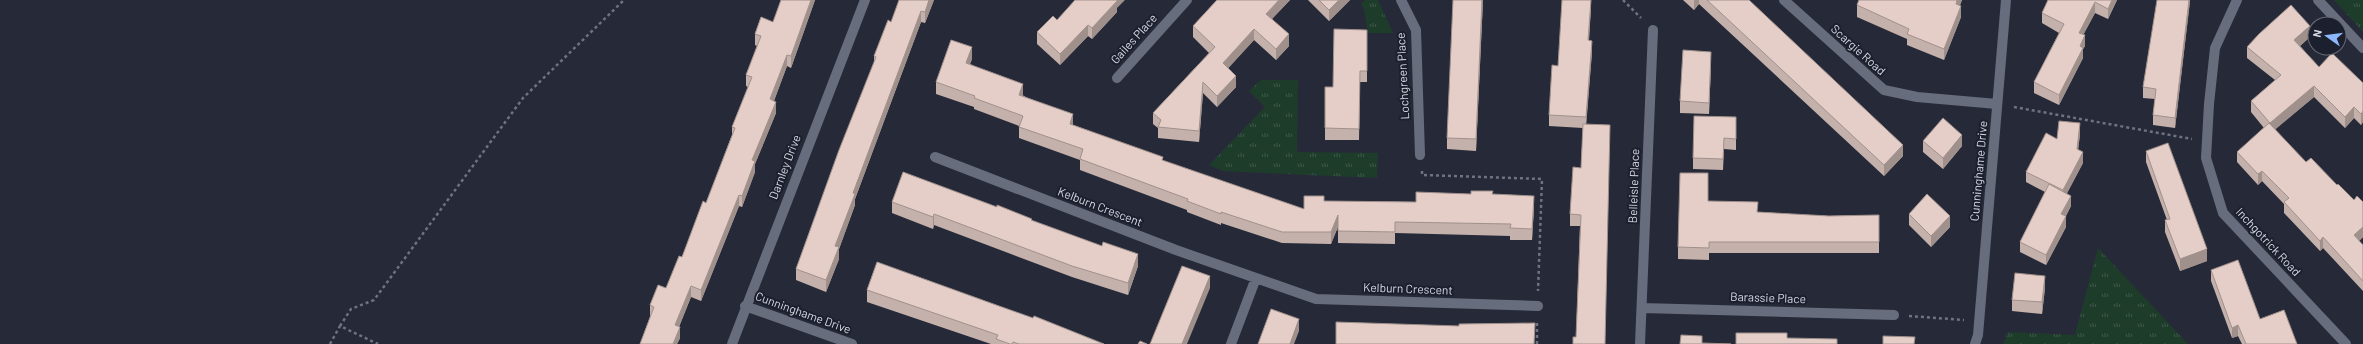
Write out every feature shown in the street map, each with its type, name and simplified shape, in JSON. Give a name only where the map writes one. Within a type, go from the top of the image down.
[{"type":"street","name":"Darnley Drive","points":[[732,344],[865,0]]},
{"type":"street","name":"Gailes Place","points":[[1117,78],[1187,0]]},
{"type":"street","name":"Lochgreen Place","points":[[1401,0],[1416,30],[1420,155]]},
{"type":"street","name":"Scargie Road","points":[[1784,0],[1884,90],[1917,97],[1997,104]]},
{"type":"street","name":"Cunninghame Drive","points":[[1975,344],[1979,321],[2006,0]]},
{"type":"street","name":"Inchgotrick Road","points":[[2237,0],[2215,48],[2206,158],[2224,213],[2346,344]]},
{"type":"street","points":[[2318,0],[2363,48]]},
{"type":"street","name":"Belleisle Place","points":[[1640,344],[1653,30]]},
{"type":"street","name":"Kelburn Crescent","points":[[935,157],[1176,250],[1316,299],[1538,306]]},
{"type":"street","points":[[1231,344],[1256,278]]},
{"type":"street","name":"Cunninghame Drive","points":[[746,306],[852,344]]},
{"type":"street","name":"Barassie Place","points":[[1642,308],[1894,315]]},
{"type":"path","points":[[330,344],[351,309],[374,300],[523,98],[624,0]]},
{"type":"path","points":[[1623,0],[1653,30]]},
{"type":"path","points":[[1997,104],[2180,139],[2207,140]]},
{"type":"path","points":[[1420,155],[1422,175],[1542,178],[1537,344]]},
{"type":"path","points":[[1894,315],[1979,321]]},
{"type":"path","points":[[340,326],[378,344]]},
{"type":"green space","points":[[1365,0],[1378,0],[1393,33],[1368,33],[1364,9],[1361,4]]},
{"type":"green space","points":[[2334,0],[2363,0],[2363,32]]},
{"type":"green space","points":[[1261,80],[1298,80],[1297,152],[1378,153],[1377,178],[1223,171],[1209,165],[1265,107],[1249,91]]},
{"type":"green space","points":[[2098,248],[2188,344],[2003,344],[2008,332],[2075,335]]},
{"type":"building","points":[[781,0],[811,0],[791,56],[787,55],[770,99],[776,102],[752,160],[755,161],[742,196],[739,195],[701,290],[691,286],[675,325],[680,327],[673,344],[640,344],[654,307],[650,305],[658,285],[666,288],[679,256],[682,257],[703,201],[706,203],[735,128],[732,127],[752,77],[746,75],[761,36],[755,34],[761,17],[773,22]]},
{"type":"building","points":[[899,0],[929,0],[925,12],[921,11],[853,193],[855,194],[835,246],[839,247],[826,280],[796,269],[839,150],[876,57],[874,56],[888,20],[891,22]]},
{"type":"building","points":[[1075,0],[1117,1],[1092,28],[1088,25],[1060,54],[1037,32],[1053,16],[1057,20]]},
{"type":"building","points":[[1217,0],[1279,0],[1266,14],[1289,34],[1276,49],[1254,29],[1223,63],[1236,76],[1217,96],[1203,82],[1199,131],[1158,127],[1161,120],[1153,113],[1215,47],[1193,26]]},
{"type":"building","points":[[1319,0],[1339,0],[1329,10]]},
{"type":"building","points":[[1453,0],[1482,0],[1476,139],[1447,138]]},
{"type":"building","points":[[1562,0],[1591,0],[1588,40],[1592,41],[1586,117],[1549,115],[1552,65],[1558,66]]},
{"type":"building","points":[[1707,0],[1749,0],[1903,145],[1884,165]]},
{"type":"building","points":[[1859,0],[1957,0],[1956,4],[1961,6],[1944,49],[1907,34],[1909,29],[1857,5]]},
{"type":"building","points":[[2048,0],[2112,0],[2108,9],[2095,2],[2079,33],[2085,35],[2080,46],[2083,48],[2059,95],[2034,82],[2064,24],[2042,13]]},
{"type":"building","points":[[2157,0],[2189,0],[2175,118],[2153,115],[2156,89],[2143,87]]},
{"type":"building","points":[[2291,5],[2307,23],[2307,29],[2294,40],[2307,54],[2307,56],[2309,56],[2319,67],[2329,56],[2335,56],[2363,83],[2363,111],[2361,114],[2354,107],[2345,117],[2314,86],[2270,123],[2251,101],[2281,75],[2247,47]]},
{"type":"building","points":[[1334,29],[1367,30],[1367,71],[1360,71],[1359,129],[1325,128],[1325,87],[1333,87]]},
{"type":"building","points":[[951,40],[972,47],[966,63],[1023,84],[1019,95],[1073,114],[1070,124],[1163,157],[1162,160],[1304,209],[1304,196],[1324,196],[1324,201],[1416,202],[1416,192],[1471,194],[1471,191],[1493,191],[1492,194],[1534,196],[1532,229],[1510,228],[1511,224],[1395,222],[1395,232],[1338,231],[1338,215],[1331,232],[1282,232],[1221,212],[1221,214],[1187,201],[1188,199],[1080,159],[1083,149],[1019,127],[1023,116],[936,82]]},
{"type":"building","points":[[1683,50],[1711,52],[1709,103],[1680,101]]},
{"type":"building","points":[[1694,116],[1736,117],[1736,139],[1724,138],[1723,159],[1693,158]]},
{"type":"building","points":[[1943,118],[1962,135],[1943,158],[1923,141]]},
{"type":"building","points":[[2059,121],[2080,123],[2077,149],[2083,152],[2063,190],[2026,172],[2046,133],[2057,139]]},
{"type":"building","points":[[2269,123],[2306,162],[2311,158],[2354,200],[2357,196],[2363,202],[2363,227],[2354,235],[2363,245],[2363,281],[2323,237],[2320,241],[2284,202],[2289,198],[2262,171],[2258,174],[2237,152]]},
{"type":"building","points":[[1583,124],[1610,125],[1605,344],[1573,344],[1573,337],[1576,337],[1581,215],[1570,214],[1573,167],[1581,168]]},
{"type":"building","points":[[2168,143],[2207,249],[2180,259],[2165,220],[2170,219],[2146,151]]},
{"type":"building","points":[[903,172],[997,207],[997,205],[1032,219],[1031,220],[1102,246],[1103,242],[1138,254],[1128,283],[1072,266],[934,214],[933,217],[892,202]]},
{"type":"building","points":[[1680,173],[1708,173],[1708,201],[1758,202],[1757,212],[1829,216],[1879,215],[1879,242],[1709,242],[1709,248],[1678,247]]},
{"type":"building","points":[[2049,184],[2071,196],[2061,214],[2066,216],[2046,255],[2020,242]]},
{"type":"building","points":[[1927,194],[1950,216],[1931,236],[1909,214]]},
{"type":"building","points":[[2238,260],[2260,319],[2284,310],[2297,344],[2246,344],[2238,325],[2232,328],[2211,270]]},
{"type":"building","points":[[877,262],[1033,318],[1034,316],[1104,344],[1019,344],[1013,342],[1010,344],[996,339],[998,335],[867,290]]},
{"type":"building","points":[[1182,266],[1210,276],[1182,344],[1150,344]]},
{"type":"building","points":[[2015,273],[2045,276],[2042,302],[2012,300]]},
{"type":"building","points":[[1271,309],[1299,319],[1290,344],[1258,344]]},
{"type":"building","points":[[1336,322],[1459,326],[1459,324],[1535,323],[1534,344],[1336,344]]},
{"type":"building","points":[[1736,333],[1787,333],[1787,338],[1837,339],[1837,344],[1736,344]]},
{"type":"building","points":[[1681,335],[1702,336],[1702,343],[1731,344],[1680,344]]},
{"type":"building","points":[[1883,336],[1915,337],[1914,344],[1883,344]]},
{"type":"building","points":[[1140,341],[1147,344],[1138,344]]}]
